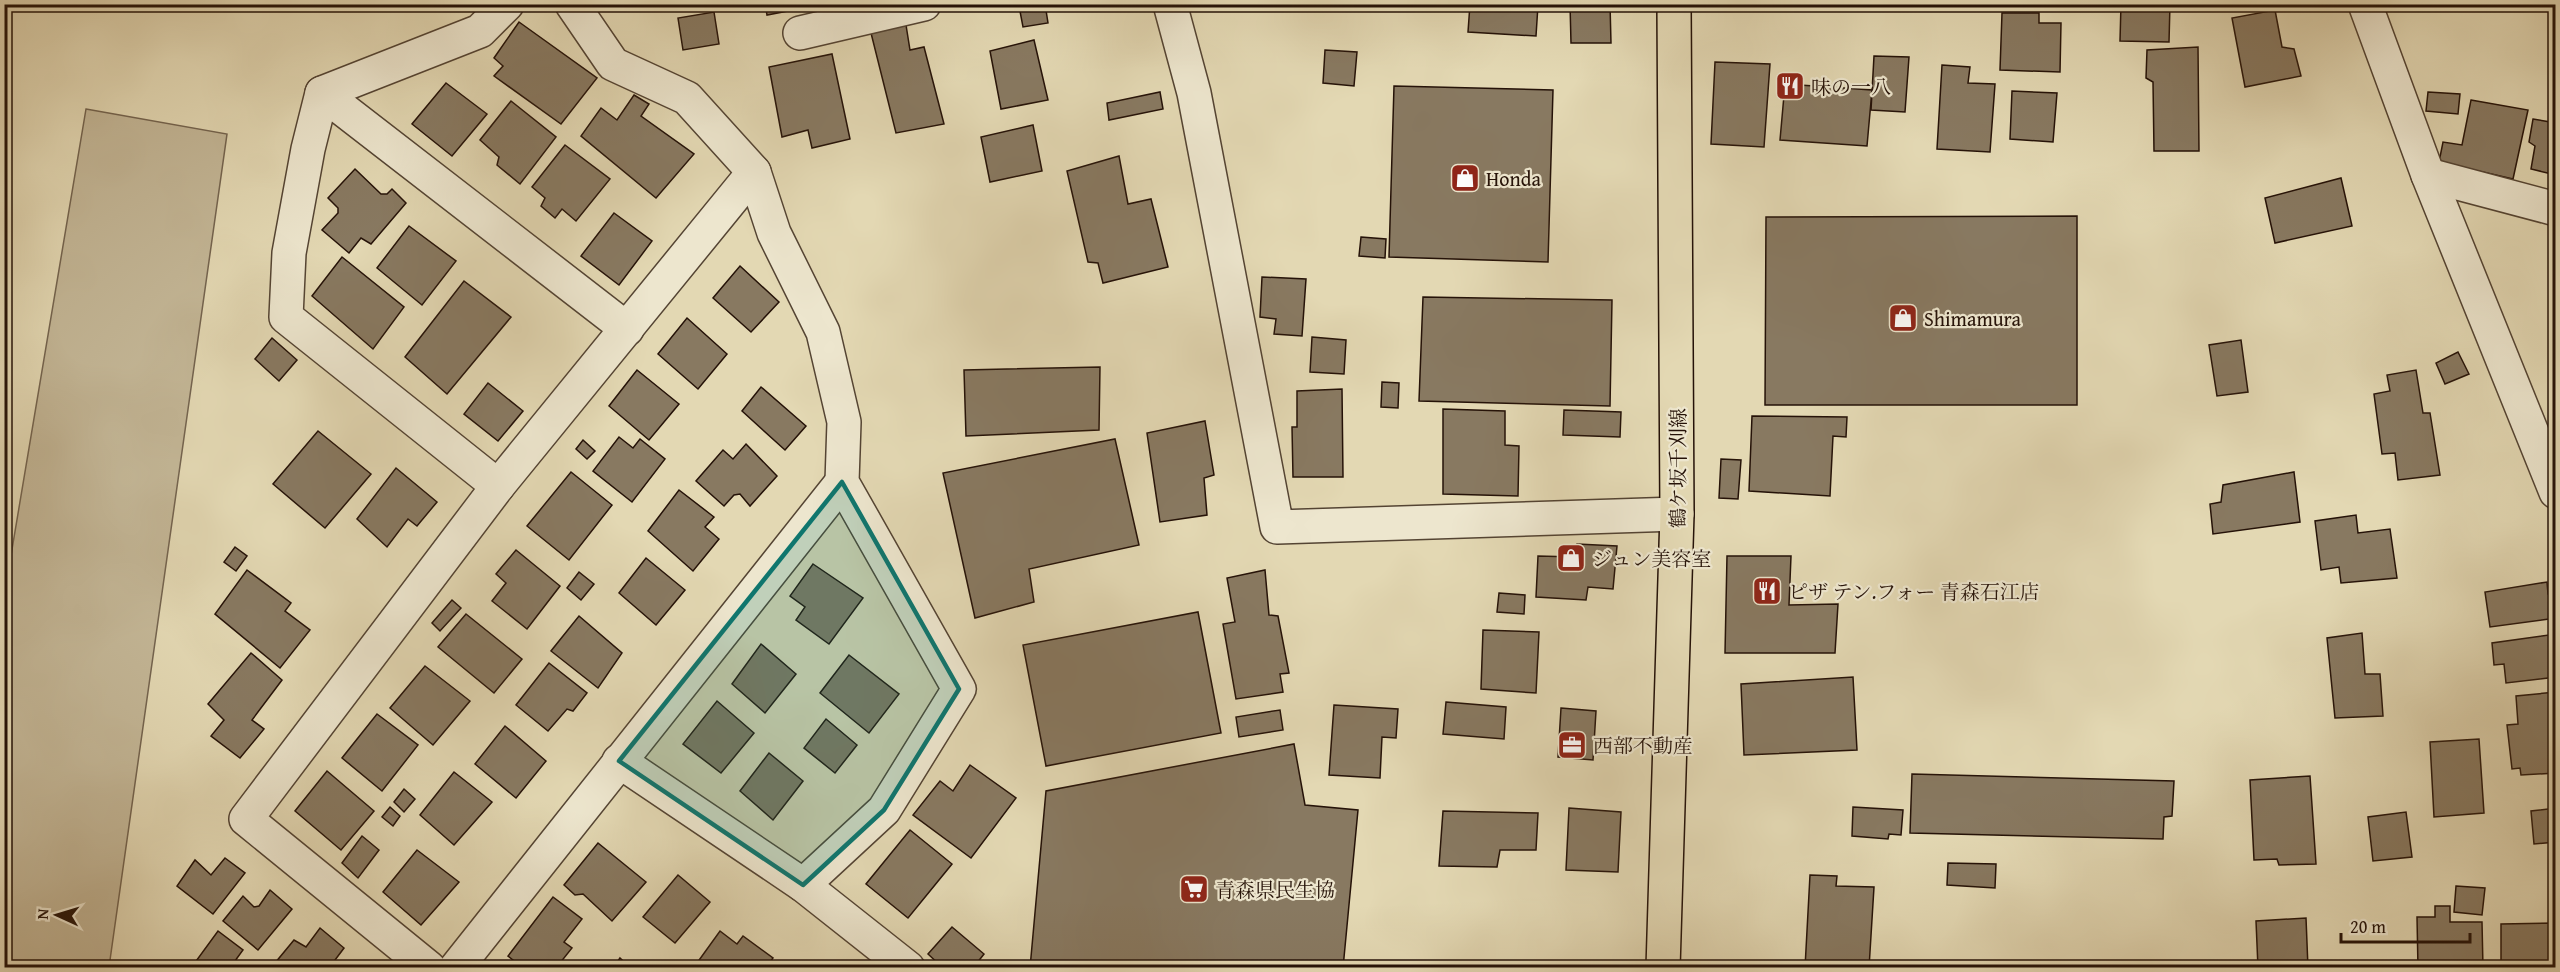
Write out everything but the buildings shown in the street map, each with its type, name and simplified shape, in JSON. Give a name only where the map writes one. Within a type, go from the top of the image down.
[{"type":"main road","name":"鶴ケ坂千刈線","points":[[1663,968],[1677,514],[1674,4]]},
{"type":"street","points":[[322,93],[480,31],[507,4]]},
{"type":"street","points":[[572,4],[614,64],[687,98],[753,172],[774,233],[823,332],[844,422],[842,482],[959,689],[884,810],[803,885]]},
{"type":"street","points":[[800,33],[924,4]]},
{"type":"street","points":[[1170,4],[1194,93],[1278,527],[1677,514]]},
{"type":"street","points":[[2365,4],[2428,176],[2556,492]]},
{"type":"street","points":[[322,93],[627,329]]},
{"type":"street","points":[[322,93],[308,149],[289,253],[286,317],[498,486]]},
{"type":"street","points":[[429,968],[246,819],[498,486],[753,172]]},
{"type":"street","points":[[2428,176],[2556,209]]},
{"type":"street","points":[[456,968],[842,482]]},
{"type":"street","points":[[619,761],[803,885],[908,968]]},
{"type":"highlighted area","points":[[842,482],[959,689],[884,810],[803,885],[619,761]]},
{"type":"shaded area","points":[[86,109],[227,134],[109,967],[5,967],[5,591]]},
{"type":"place","name":"味の一八","points":[[1790,86]]},
{"type":"place","name":"Honda","points":[[1465,178]]},
{"type":"place","name":"Shimamura","points":[[1903,318]]},
{"type":"place","name":"ジュン美容室","points":[[1571,558]]},
{"type":"place","name":"ピザ テン.フォー 青森石江店","points":[[1767,591]]},
{"type":"place","name":"西部不動産","points":[[1572,745]]},
{"type":"place","name":"青森県民生協","points":[[1194,889]]}]
